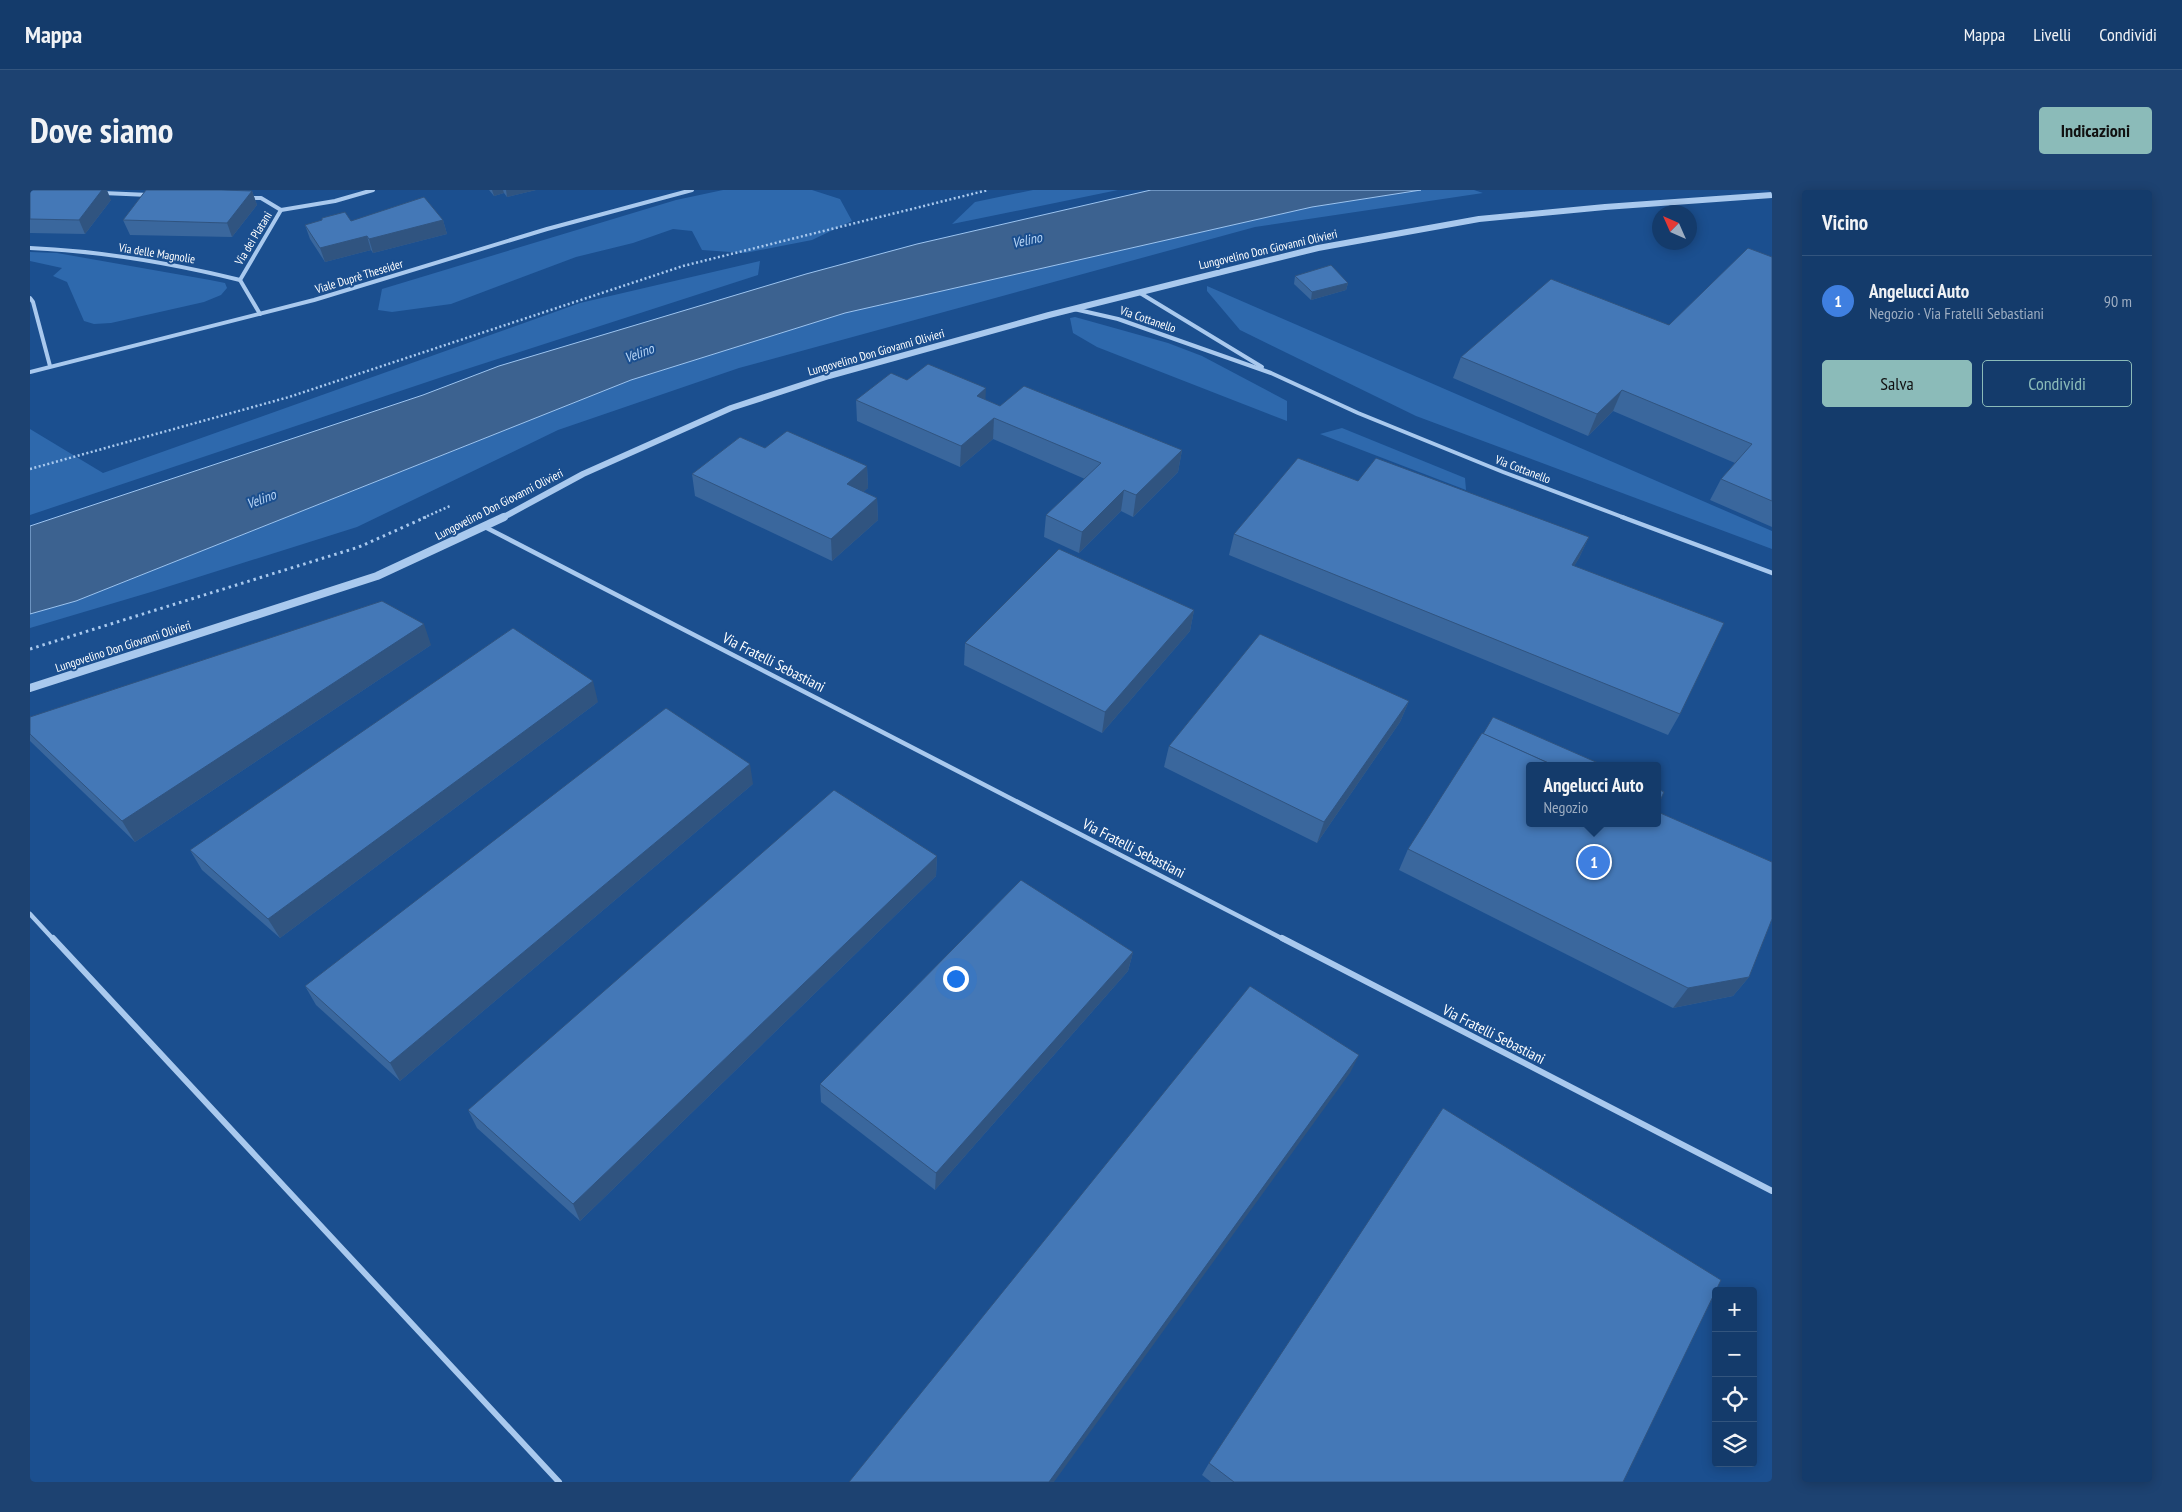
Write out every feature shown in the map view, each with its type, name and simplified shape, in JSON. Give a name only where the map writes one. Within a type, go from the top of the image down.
[{"type":"street","name":"Via dei Platani","points":[[240,280],[282,210],[335,201],[373,190]]},
{"type":"street","name":"Viale Duprè Theseider","points":[[30,372],[314,300],[547,229],[692,190]]},
{"type":"street","points":[[97,193],[155,195]]},
{"type":"street","name":"Lungovelino Don Giovanni Olivieri","points":[[30,688],[377,576],[485,527],[583,474],[731,408],[829,376],[1073,309],[1318,248],[1459,222],[1605,207],[1772,195]]},
{"type":"street","points":[[242,198],[261,198],[282,210]]},
{"type":"street","name":"Via delle Magnolie","points":[[30,248],[65,249],[196,268],[240,280]]},
{"type":"street","points":[[240,280],[260,314]]},
{"type":"street","name":"Via Cottanello","points":[[1140,293],[1271,372],[1358,413],[1503,472],[1772,573]]},
{"type":"street","points":[[30,298],[33,302],[50,366]]},
{"type":"street","name":"Via Cottanello","points":[[1073,309],[1118,319],[1271,372]]},
{"type":"street","name":"Via Fratelli Sebastiani","points":[[485,527],[1772,1191]]},
{"type":"street","points":[[30,914],[558,1482]]},
{"type":"path","points":[[30,469],[289,396],[683,266],[988,190]]},
{"type":"shaded area","points":[[723,190],[812,190],[840,199],[852,221],[812,240],[745,253],[702,250],[692,231],[673,229],[633,243],[576,257],[451,304],[392,312],[378,310],[382,289],[676,200]]},
{"type":"shaded area","points":[[1033,190],[1118,190],[952,224],[975,202]]},
{"type":"shaded area","points":[[1421,190],[1474,190],[1483,193],[1255,227],[739,368],[558,430],[357,527],[30,628],[30,614],[76,601],[631,380],[845,313],[1312,207]]},
{"type":"shaded area","points":[[30,252],[57,253],[210,280],[225,283],[227,288],[221,295],[204,302],[111,323],[94,324],[84,321],[67,282],[53,276],[62,268],[30,261]]},
{"type":"shaded area","points":[[760,261],[758,275],[445,376],[30,515],[30,429],[103,473],[580,303]]},
{"type":"shaded area","points":[[1207,286],[1772,531],[1772,549],[1416,416],[1240,330],[1207,291]]},
{"type":"shaded area","points":[[1075,317],[1168,343],[1202,356],[1287,401],[1287,421],[1097,347],[1073,333],[1070,318]]},
{"type":"shaded area","points":[[1342,428],[1465,478],[1466,490],[1320,434]]},
{"type":"water","name":"Velino","points":[[1151,190],[1421,190],[1312,207],[845,313],[631,380],[76,601],[30,614],[30,526],[423,395],[499,366],[806,274],[917,244]]},
{"type":"building","points":[[30,190],[102,190],[79,220],[30,219]]},
{"type":"building","points":[[146,190],[252,191],[227,223],[123,220]]},
{"type":"building","points":[[424,197],[443,220],[369,239],[367,236],[320,248],[305,225],[345,212],[351,221]]},
{"type":"building","points":[[1748,248],[1772,257],[1772,501],[1721,479],[1752,444],[1622,390],[1597,414],[1461,357],[1551,279],[1669,325]]},
{"type":"building","points":[[1331,265],[1348,283],[1312,292],[1295,276]]},
{"type":"building","points":[[928,364],[986,388],[977,396],[1000,406],[1024,386],[1182,450],[1136,495],[1124,490],[1082,532],[1046,515],[1101,463],[994,418],[961,446],[856,400],[891,373],[907,380]]},
{"type":"building","points":[[787,431],[867,466],[847,484],[877,498],[831,539],[692,474],[740,437],[765,448]]},
{"type":"building","points":[[1298,458],[1358,481],[1376,458],[1589,537],[1572,565],[1724,623],[1680,714],[1234,534]]},
{"type":"building","points":[[1059,549],[1194,610],[1105,712],[965,643]]},
{"type":"building","points":[[382,601],[424,624],[122,821],[30,734],[30,717]]},
{"type":"building","points":[[513,628],[593,681],[268,919],[190,850]]},
{"type":"building","points":[[1260,634],[1409,701],[1324,822],[1169,746]]},
{"type":"building","points":[[666,708],[750,764],[390,1063],[305,986]]},
{"type":"building","points":[[1493,717],[1596,762],[1546,762],[1483,734]]},
{"type":"building","points":[[1482,733],[1546,762],[1526,762],[1526,827],[1661,827],[1661,813],[1772,862],[1772,919],[1749,977],[1688,988],[1408,849]]},
{"type":"building","points":[[834,790],[937,856],[573,1204],[468,1110]]},
{"type":"building","points":[[1021,880],[1133,952],[936,1173],[820,1084]]},
{"type":"building","points":[[1250,986],[1359,1055],[1049,1482],[849,1482]]},
{"type":"building","points":[[1443,1108],[1721,1280],[1718,1287],[1712,1287],[1712,1299],[1623,1482],[1234,1482],[1209,1463]]},
{"type":"place","name":"Angelucci Auto","points":[[1594,862]]}]
